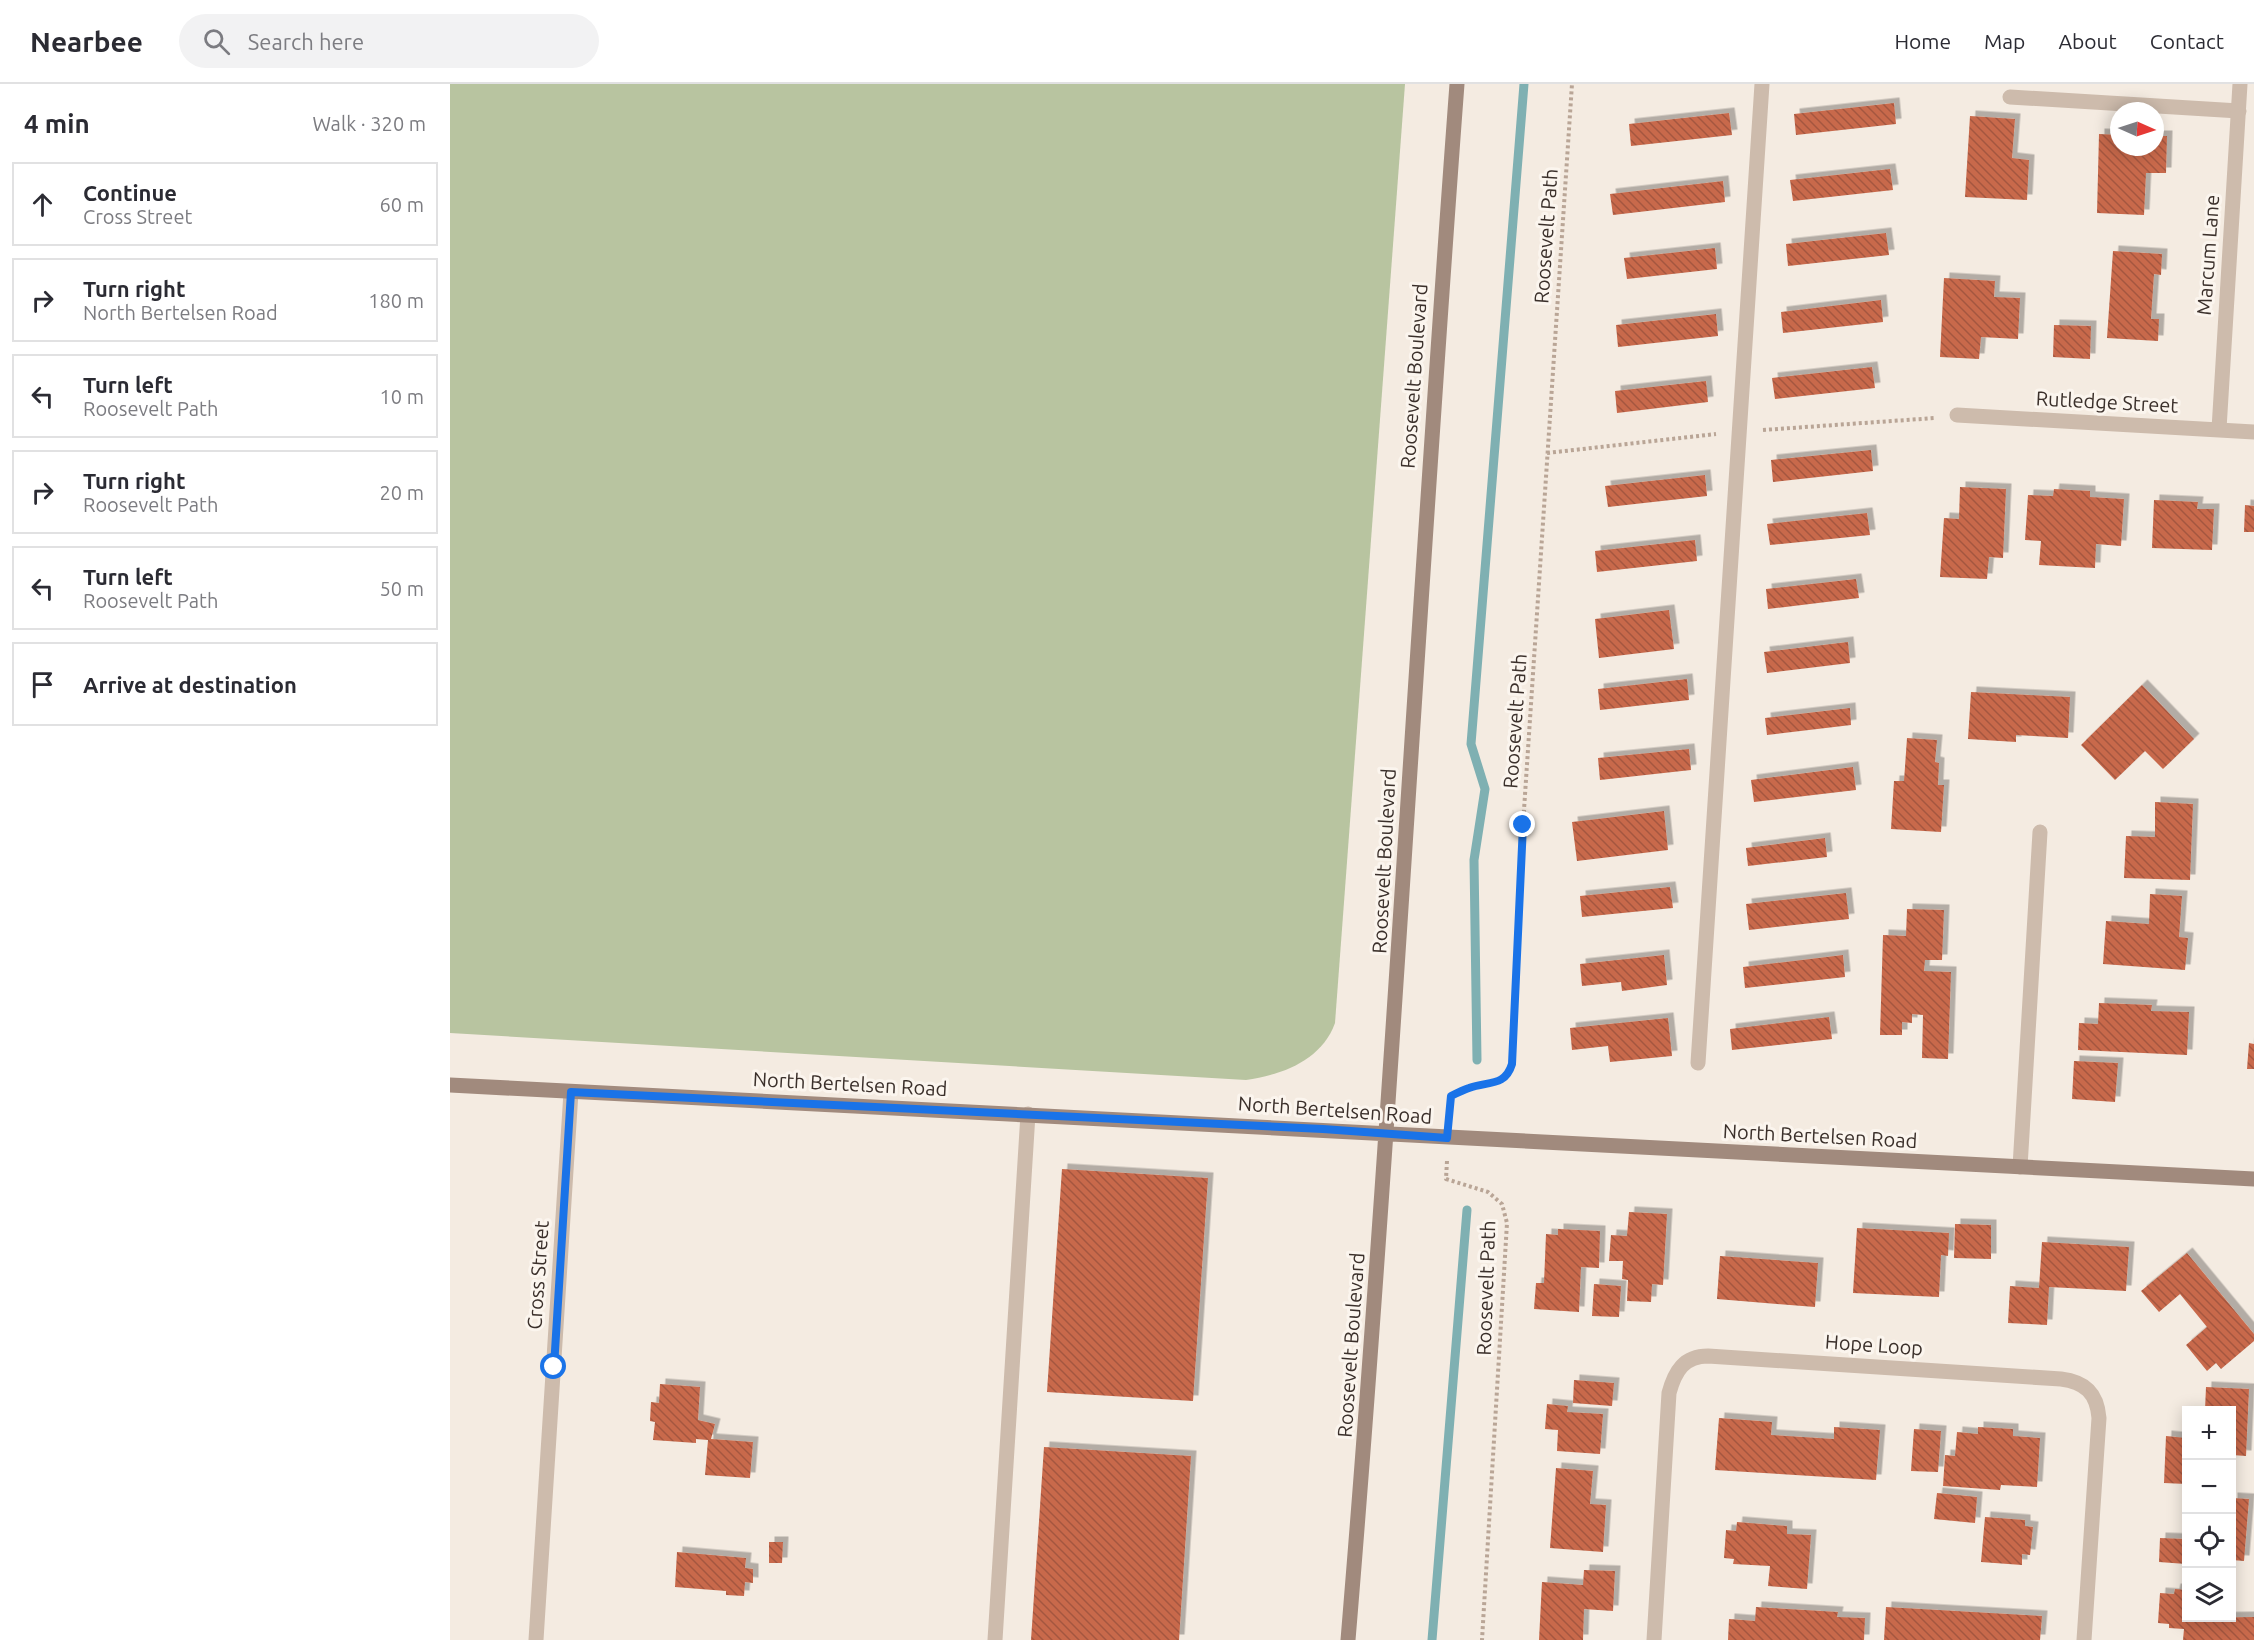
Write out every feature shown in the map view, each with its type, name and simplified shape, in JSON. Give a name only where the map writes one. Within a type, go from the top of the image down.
[{"type":"street","name":"Roosevelt Boulevard","points":[[1348,1640],[1388,1134],[1424,524],[1456,84]]},
{"type":"street","points":[[1698,1063],[1762,84]]},
{"type":"street","name":"Marcum Lane","points":[[2219,429],[2240,84]]},
{"type":"street","points":[[2010,97],[2239,111]]},
{"type":"street","name":"Rutledge Street","points":[[1957,415],[2254,432]]},
{"type":"street","points":[[2020,1167],[2040,832]]},
{"type":"street","name":"North Bertelsen Road","points":[[450,1084],[2254,1179]]},
{"type":"street","name":"Cross Street","points":[[536,1640],[571,1092]]},
{"type":"street","points":[[995,1640],[1028,1114]]},
{"type":"street","name":"Hope Loop","points":[[1654,1640],[1669,1393],[1676,1372],[1683,1363],[1702,1356],[2061,1379],[2079,1383],[2087,1388],[2096,1400],[2099,1418],[2084,1640]]},
{"type":"path","name":"Roosevelt Path","points":[[1482,1640],[1507,1223],[1502,1204],[1488,1192],[1446,1179],[1447,1138],[1451,1096],[1470,1087],[1498,1082],[1509,1075],[1512,1064],[1523,825],[1572,84]]},
{"type":"green space","points":[[450,84],[1405,84],[1335,1023],[1321,1047],[1311,1056],[1287,1070],[1246,1080],[450,1033]]},
{"type":"building","points":[[1894,103],[1896,124],[1796,135],[1794,114]]},
{"type":"building","points":[[1729,113],[1732,135],[1631,146],[1629,124]]},
{"type":"building","points":[[1970,116],[2015,119],[2012,158],[2029,160],[2027,200],[1965,197]]},
{"type":"building","points":[[2099,134],[2110,135],[2110,156],[2164,156],[2164,136],[2167,136],[2166,173],[2146,173],[2144,215],[2097,213]]},
{"type":"building","points":[[1890,169],[1893,190],[1793,201],[1790,180]]},
{"type":"building","points":[[1723,181],[1725,202],[1613,215],[1610,194]]},
{"type":"building","points":[[1886,233],[1889,255],[1788,266],[1786,244]]},
{"type":"building","points":[[1715,248],[1717,269],[1627,279],[1624,258]]},
{"type":"building","points":[[2113,251],[2162,254],[2161,275],[2154,274],[2151,319],[2159,319],[2158,341],[2107,338]]},
{"type":"building","points":[[1944,278],[1995,281],[1994,297],[2020,298],[2018,339],[1981,337],[1979,359],[1940,357]]},
{"type":"building","points":[[1881,300],[1883,322],[1783,333],[1781,312]]},
{"type":"building","points":[[1716,314],[1718,336],[1618,347],[1616,325]]},
{"type":"building","points":[[2054,325],[2091,326],[2090,359],[2053,357]]},
{"type":"building","points":[[1872,367],[1875,388],[1775,399],[1772,378]]},
{"type":"building","points":[[1706,381],[1708,402],[1617,413],[1615,391]]},
{"type":"building","points":[[1871,450],[1873,471],[1773,482],[1771,460]]},
{"type":"building","points":[[1705,475],[1707,496],[1608,507],[1605,486]]},
{"type":"building","points":[[1960,487],[2006,489],[2003,558],[1989,557],[1987,579],[1940,577],[1944,518],[1959,519]]},
{"type":"building","points":[[2054,489],[2090,491],[2090,497],[2124,499],[2121,546],[2096,544],[2095,568],[2039,565],[2041,541],[2025,540],[2028,495],[2053,496]]},
{"type":"building","points":[[2154,500],[2198,502],[2197,509],[2214,509],[2212,550],[2152,548]]},
{"type":"building","points":[[2245,505],[2254,506],[2254,532],[2244,532]]},
{"type":"building","points":[[1867,513],[1870,535],[1770,545],[1767,524]]},
{"type":"building","points":[[1695,540],[1697,561],[1597,572],[1595,551]]},
{"type":"building","points":[[1856,579],[1859,598],[1768,609],[1766,589]]},
{"type":"building","points":[[1669,610],[1674,649],[1599,658],[1595,619]]},
{"type":"building","points":[[1848,642],[1850,663],[1767,673],[1764,652]]},
{"type":"building","points":[[1687,679],[1689,700],[1600,710],[1598,689]]},
{"type":"building","points":[[2142,685],[2194,739],[2163,769],[2145,751],[2115,780],[2081,745]]},
{"type":"building","points":[[1971,692],[2070,697],[2068,738],[2016,735],[2016,742],[1968,739]]},
{"type":"building","points":[[1850,708],[1851,725],[1767,735],[1765,718]]},
{"type":"building","points":[[1907,738],[1937,740],[1935,762],[1939,763],[1938,785],[1944,785],[1941,832],[1891,829],[1894,781],[1904,781]]},
{"type":"building","points":[[1689,749],[1691,770],[1600,780],[1598,758]]},
{"type":"building","points":[[1853,767],[1856,790],[1754,802],[1751,780]]},
{"type":"building","points":[[2155,802],[2193,804],[2190,880],[2124,878],[2126,836],[2155,837]]},
{"type":"building","points":[[1664,811],[1668,850],[1577,861],[1572,822]]},
{"type":"building","points":[[1825,838],[1827,857],[1748,866],[1746,848]]},
{"type":"building","points":[[1670,887],[1673,908],[1582,917],[1580,896]]},
{"type":"building","points":[[1846,893],[1849,919],[1749,930],[1746,904]]},
{"type":"building","points":[[2150,894],[2182,896],[2179,937],[2188,938],[2185,970],[2103,964],[2106,921],[2149,924]]},
{"type":"building","points":[[1907,909],[1944,910],[1942,960],[1925,960],[1924,971],[1951,972],[1948,1059],[1922,1058],[1923,1015],[1912,1014],[1912,1023],[1902,1022],[1902,1035],[1880,1035],[1883,935],[1906,936]]},
{"type":"building","points":[[1664,955],[1667,985],[1622,991],[1621,982],[1582,986],[1580,964]]},
{"type":"building","points":[[1843,955],[1845,977],[1745,988],[1743,967]]},
{"type":"building","points":[[2099,1003],[2152,1005],[2151,1011],[2189,1012],[2187,1055],[2078,1050],[2079,1023],[2098,1024]]},
{"type":"building","points":[[1829,1017],[1832,1039],[1732,1050],[1730,1029]]},
{"type":"building","points":[[1668,1018],[1672,1056],[1610,1062],[1608,1046],[1572,1050],[1570,1028]]},
{"type":"building","points":[[2249,1043],[2254,1044],[2254,1069],[2247,1069]]},
{"type":"building","points":[[2074,1061],[2118,1063],[2115,1102],[2072,1099]]},
{"type":"building","points":[[1062,1169],[1208,1178],[1193,1401],[1047,1392]]},
{"type":"building","points":[[1629,1212],[1667,1214],[1663,1285],[1652,1284],[1651,1302],[1627,1301],[1628,1280],[1622,1279],[1623,1261],[1609,1261],[1611,1235],[1627,1236]]},
{"type":"building","points":[[1955,1224],[1991,1225],[1991,1259],[1954,1258]]},
{"type":"building","points":[[1857,1228],[1949,1233],[1948,1256],[1941,1255],[1939,1297],[1853,1293]]},
{"type":"building","points":[[1558,1229],[1600,1231],[1599,1268],[1581,1267],[1579,1312],[1534,1309],[1536,1283],[1544,1283],[1546,1234],[1558,1235]]},
{"type":"building","points":[[2042,1242],[2129,1247],[2126,1291],[2049,1287],[2047,1325],[2008,1323],[2010,1286],[2039,1288]]},
{"type":"building","points":[[2187,1253],[2254,1334],[2254,1341],[2221,1369],[2216,1363],[2207,1371],[2186,1345],[2207,1327],[2180,1294],[2159,1312],[2141,1291]]},
{"type":"building","points":[[1720,1256],[1818,1263],[1815,1307],[1717,1299]]},
{"type":"building","points":[[1594,1284],[1621,1286],[1619,1317],[1592,1316]]},
{"type":"building","points":[[1574,1380],[1614,1383],[1612,1406],[1573,1403]]},
{"type":"building","points":[[660,1384],[700,1387],[698,1420],[715,1424],[711,1439],[753,1442],[750,1478],[705,1475],[708,1440],[696,1439],[696,1443],[653,1440],[655,1422],[650,1421],[651,1402],[659,1403]]},
{"type":"building","points":[[2206,1387],[2249,1389],[2246,1456],[2236,1455],[2236,1406],[2205,1406]]},
{"type":"building","points":[[1547,1404],[1568,1406],[1567,1412],[1603,1414],[1600,1454],[1557,1451],[1558,1430],[1545,1429]]},
{"type":"building","points":[[1719,1418],[1772,1422],[1771,1435],[1834,1439],[1834,1427],[1880,1430],[1876,1480],[1715,1470]]},
{"type":"building","points":[[1978,1427],[2013,1429],[2013,1436],[2040,1438],[2037,1487],[2001,1485],[2000,1490],[1943,1486],[1945,1455],[1955,1456],[1957,1432],[1978,1434]]},
{"type":"building","points":[[1914,1429],[1941,1431],[1938,1472],[1911,1471]]},
{"type":"building","points":[[2166,1436],[2182,1438],[2182,1484],[2164,1483]]},
{"type":"building","points":[[1044,1447],[1191,1456],[1179,1640],[1031,1640]]},
{"type":"building","points":[[1556,1468],[1593,1471],[1590,1504],[1606,1505],[1603,1552],[1550,1548]]},
{"type":"building","points":[[1937,1493],[1977,1497],[1975,1523],[1934,1519]]},
{"type":"building","points":[[2236,1498],[2249,1499],[2244,1561],[2236,1560]]},
{"type":"building","points":[[1985,1517],[2025,1520],[2025,1526],[2033,1527],[2030,1555],[2022,1554],[2022,1565],[1981,1562]]},
{"type":"building","points":[[1737,1522],[1787,1526],[1787,1534],[1811,1535],[1807,1589],[1768,1586],[1770,1566],[1733,1564],[1734,1559],[1724,1558],[1726,1530],[1736,1531]]},
{"type":"building","points":[[2160,1538],[2182,1539],[2182,1564],[2159,1562]]},
{"type":"building","points":[[769,1542],[783,1542],[782,1563],[769,1563]]},
{"type":"building","points":[[677,1552],[746,1558],[745,1568],[753,1569],[753,1583],[745,1582],[744,1596],[726,1595],[726,1591],[675,1587]]},
{"type":"building","points":[[1584,1570],[1615,1571],[1613,1611],[1584,1609],[1583,1640],[1539,1640],[1542,1582],[1583,1585]]},
{"type":"building","points":[[2175,1589],[2182,1590],[2182,1622],[2236,1622],[2236,1617],[2254,1617],[2254,1640],[2183,1640],[2184,1629],[2169,1628],[2169,1624],[2158,1623],[2160,1593],[2174,1594]]},
{"type":"building","points":[[1756,1607],[1838,1612],[1837,1617],[1865,1618],[1864,1640],[1728,1640],[1729,1619],[1755,1621]]},
{"type":"building","points":[[1886,1607],[2042,1616],[2040,1640],[1884,1640]]},
{"type":"waterway","points":[[1477,1060],[1474,860],[1485,789],[1471,744],[1524,84]]},
{"type":"waterway","points":[[1432,1640],[1467,1210]]},
{"type":"route","points":[[554,1367],[571,1092],[1323,1129],[1447,1138],[1451,1096],[1470,1087],[1498,1082],[1509,1075],[1512,1064],[1523,825]]}]
